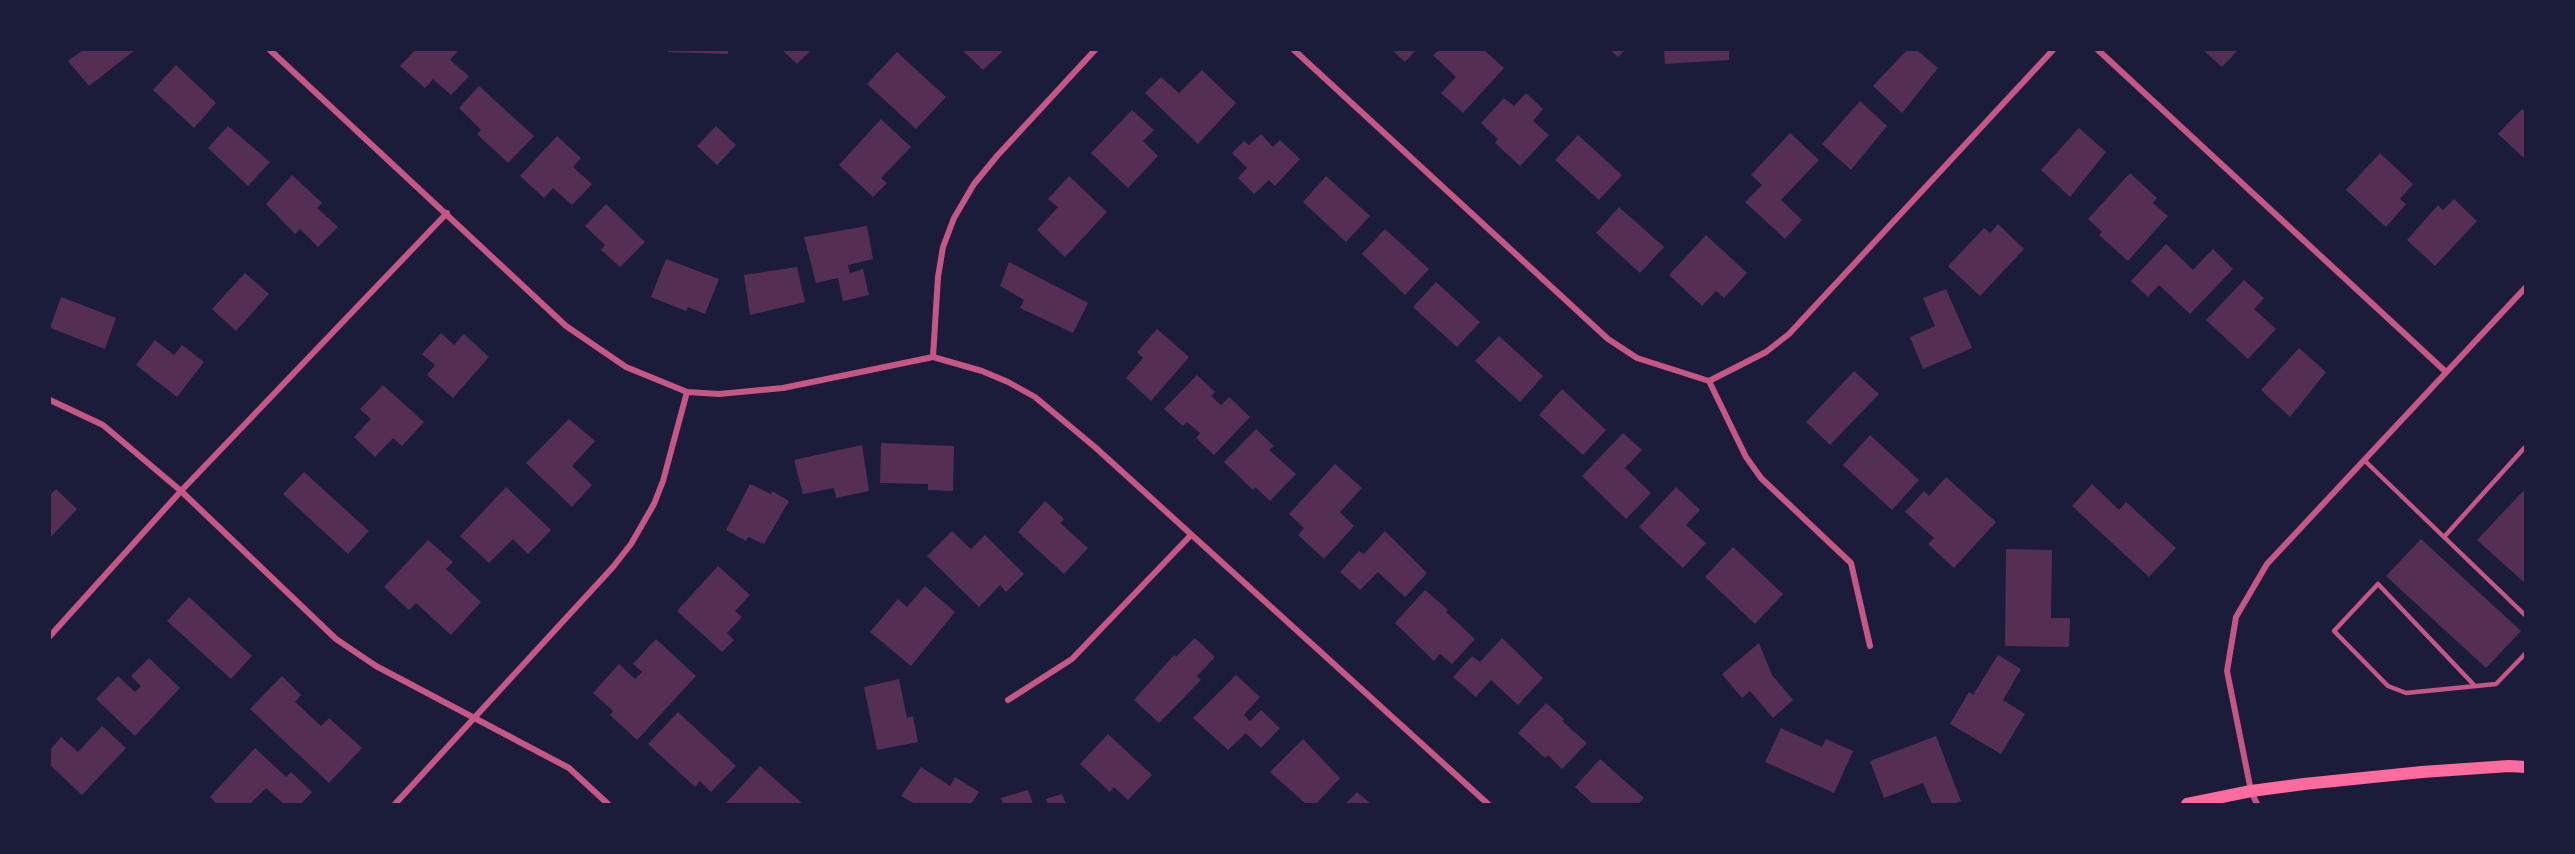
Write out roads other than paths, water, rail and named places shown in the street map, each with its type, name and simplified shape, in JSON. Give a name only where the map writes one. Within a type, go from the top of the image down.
[{"type":"main road","points":[[2187,804],[2251,791],[2422,772],[2509,766],[2526,767]]},
{"type":"street","points":[[270,50],[566,326],[626,367],[687,392],[719,394],[783,388],[933,357],[982,371],[1035,397],[1059,415],[1488,804]]},
{"type":"street","points":[[933,357],[938,277],[943,247],[954,218],[974,184],[997,156],[1095,50]]},
{"type":"street","points":[[1294,50],[1608,339],[1637,358],[1709,381],[1766,352],[1789,334],[2053,50]]},
{"type":"street","points":[[2098,50],[2446,372]]},
{"type":"street","points":[[50,636],[182,491],[447,213]]},
{"type":"street","points":[[2257,804],[2251,791],[2228,671],[2236,617],[2267,564],[2526,287]]},
{"type":"street","points":[[1709,381],[1746,457],[1761,478],[1851,563],[1870,646]]},
{"type":"street","points":[[395,804],[613,567],[637,536],[663,481],[687,392]]},
{"type":"street","points":[[50,400],[103,425],[182,491],[336,639],[376,666],[569,768],[608,804]]},
{"type":"street","points":[[1008,700],[1072,660],[1191,534]]},
{"type":"lane","points":[[2444,537],[2526,446]]},
{"type":"lane","points":[[2364,460],[2526,616]]},
{"type":"lane","points":[[2475,686],[2378,584],[2334,632],[2388,686],[2406,693],[2496,684],[2526,653]]}]
